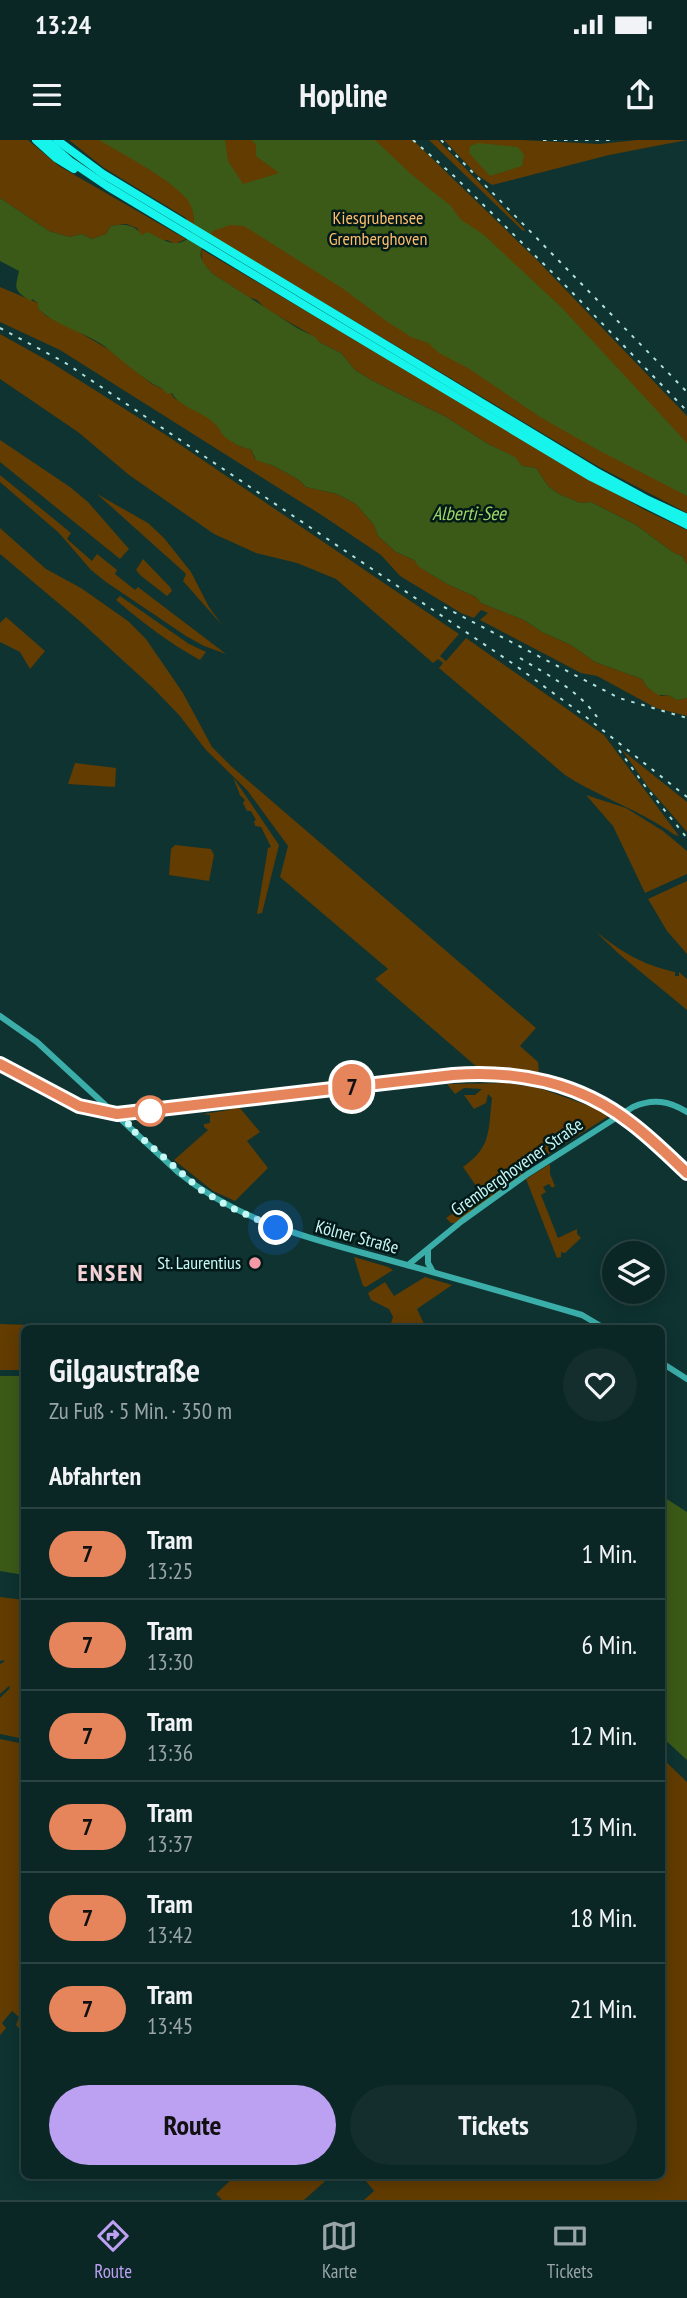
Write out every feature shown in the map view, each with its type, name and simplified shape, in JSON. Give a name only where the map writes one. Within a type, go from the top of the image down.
[{"type":"highway","points":[[36,140],[68,166],[111,183]]},
{"type":"highway","points":[[46,140],[70,161],[111,183],[591,477],[687,525]]},
{"type":"highway","points":[[57,140],[111,183]]},
{"type":"highway","points":[[64,140],[111,183]]},
{"type":"highway","points":[[212,245],[595,471],[687,518]]},
{"type":"main road","name":"Kölner Straße","points":[[0,1016],[37,1042],[201,1190],[252,1217],[296,1235],[582,1315],[599,1325]]},
{"type":"main road","name":"Gremberghovener Straße","points":[[408,1265],[526,1175],[633,1107],[643,1103],[664,1102],[687,1112]]},
{"type":"main road","points":[[428,1250],[428,1263],[433,1272]]},
{"type":"main road","points":[[665,1365],[687,1379]]},
{"type":"green space","points":[[0,140],[28,140],[59,166],[186,239],[175,244],[167,240],[161,241],[154,235],[141,235],[137,228],[126,224],[111,226],[106,234],[92,239],[82,234],[69,237],[49,231],[0,198]]},
{"type":"green space","name":"Kiesgrubensee Gremberghoven","points":[[69,140],[413,140],[537,260],[687,416],[687,513],[599,467],[187,221],[104,168]]},
{"type":"green space","points":[[429,140],[438,140],[525,230],[523,231]]},
{"type":"green space","points":[[444,140],[599,144],[637,140],[687,140],[609,155],[492,185],[477,175]]},
{"type":"green space","points":[[201,249],[590,479],[687,530],[687,564],[682,556],[636,525],[591,502],[580,503],[559,494],[548,486],[536,468],[522,466],[514,457],[446,417],[355,370],[341,353],[319,342],[213,274],[202,263]]},
{"type":"green space","points":[[0,287],[38,303],[38,308],[46,316],[108,349],[152,384],[171,393],[174,398],[208,418],[236,444],[251,449],[255,459],[274,466],[306,487],[337,494],[356,504],[374,525],[378,536],[396,552],[414,560],[421,568],[476,597],[481,603],[524,620],[542,632],[571,645],[595,662],[642,679],[647,687],[661,696],[668,695],[677,700],[687,698],[687,716],[656,708],[597,676],[581,673],[480,620],[488,613],[481,610],[474,618],[461,613],[400,576],[381,555],[323,516],[60,350],[0,322]]},
{"type":"green space","points":[[0,334],[52,363],[166,435],[459,634],[440,656],[446,661],[466,638],[604,735],[679,836],[565,775],[439,668],[443,663],[438,659],[433,663],[336,579],[297,563],[256,553],[214,534],[129,475],[78,432],[0,379]]},
{"type":"green space","points":[[0,440],[88,502],[129,549],[120,559],[0,462]]},
{"type":"green space","points":[[0,475],[71,533],[67,539],[92,561],[97,554],[117,570],[115,574],[135,590],[138,587],[226,654],[186,636],[106,582],[91,570],[59,533],[0,482]]},
{"type":"green space","points":[[97,494],[148,523],[164,538],[191,572],[209,607],[222,625],[183,581],[186,574]]},
{"type":"green space","points":[[0,528],[46,569],[81,588],[128,621],[146,639],[183,693],[212,747],[231,766],[536,1028],[520,1046],[538,1062],[539,1073],[517,1069],[478,1068],[375,979],[388,969],[280,877],[288,846],[247,790],[206,750],[179,715],[153,688],[82,623],[0,554]]},
{"type":"green space","points":[[143,559],[170,587],[172,591],[167,596],[136,570]]},
{"type":"green space","points":[[120,596],[189,644],[206,652],[200,660],[178,647],[116,600]]},
{"type":"green space","points":[[6,617],[45,651],[30,669],[20,652],[0,642],[0,623]]},
{"type":"green space","points":[[622,750],[687,802],[687,832],[648,787]]},
{"type":"green space","points":[[75,763],[116,768],[115,787],[68,784]]},
{"type":"green space","points":[[233,777],[279,845],[262,913],[257,914],[268,848],[271,847],[261,827],[255,826],[256,820],[251,811],[247,811],[243,803],[245,800],[240,795]]},
{"type":"green space","points":[[586,795],[626,808],[663,831],[687,851],[687,874],[645,893],[613,826]]},
{"type":"green space","points":[[175,845],[211,849],[214,855],[209,881],[169,875],[171,849]]},
{"type":"green space","points":[[687,881],[687,954],[667,931],[648,899]]},
{"type":"green space","points":[[595,931],[633,957],[675,972],[675,976],[679,976],[679,972],[687,979],[687,1010],[619,954]]},
{"type":"green space","points":[[507,1083],[539,1088],[612,1114],[526,1168],[522,1164],[519,1166],[523,1174],[455,1223],[451,1223],[446,1218],[481,1193],[463,1167],[484,1145],[489,1129],[492,1098],[488,1094],[486,1103],[474,1109],[464,1095],[475,1095],[482,1089],[464,1088],[455,1094],[447,1084]]},
{"type":"green space","points":[[239,1107],[260,1132],[247,1141],[268,1168],[235,1201],[213,1191],[174,1160],[208,1130],[204,1124],[210,1123],[210,1115],[203,1114],[229,1110]]},
{"type":"green space","points":[[550,1164],[550,1174],[555,1186],[552,1188],[549,1184],[543,1187],[546,1192],[541,1195],[558,1238],[577,1229],[581,1238],[557,1258],[526,1179]]},
{"type":"green space","points":[[354,1257],[393,1270],[366,1287],[363,1286]]},
{"type":"green space","points":[[425,1277],[452,1285],[417,1309],[425,1325],[390,1325],[393,1317],[389,1309],[371,1300],[368,1293],[385,1282],[394,1296]]},
{"type":"green space","points":[[0,1324],[31,1325],[21,1325],[21,1370],[0,1370]]},
{"type":"green space","points":[[0,1597],[21,1600],[21,1738],[0,1734],[0,1698],[10,1688],[9,1686],[0,1694],[0,1664],[4,1660],[0,1661]]},
{"type":"green space","points":[[0,1739],[21,1743],[21,2030],[16,2025],[19,2017],[12,2011],[2,2023],[6,2028],[0,2035]]},
{"type":"green space","points":[[665,1761],[687,1782],[687,2200],[364,2200],[374,2191],[364,2179],[665,2179]]},
{"type":"green space","points":[[232,2179],[328,2179],[304,2200],[222,2200],[216,2194]]},
{"type":"water","name":"Alberti-See","points":[[99,140],[225,140],[228,161],[243,184],[279,173],[256,156],[256,145],[252,140],[375,140],[412,175],[451,206],[460,219],[484,235],[562,308],[687,443],[687,496],[540,417],[468,368],[439,353],[428,343],[411,337],[386,321],[342,288],[244,226],[230,225],[213,231],[201,253],[203,262],[213,274],[319,342],[341,353],[355,370],[446,417],[488,444],[515,457],[522,466],[536,468],[548,486],[559,494],[580,503],[591,502],[636,525],[682,556],[687,564],[687,698],[677,700],[668,695],[658,695],[647,687],[642,679],[595,662],[571,645],[542,632],[524,620],[481,603],[476,597],[447,584],[419,567],[414,560],[396,552],[378,536],[374,525],[356,504],[337,494],[306,487],[274,466],[256,460],[251,449],[226,438],[211,420],[180,402],[172,393],[167,394],[100,343],[44,314],[38,308],[38,303],[21,294],[16,286],[19,271],[0,261],[0,198],[49,231],[69,237],[82,234],[92,239],[106,234],[111,226],[125,225],[136,229],[142,235],[147,232],[171,243],[183,242],[189,238],[194,217],[185,197],[155,173]]},
{"type":"water","points":[[478,143],[518,147],[524,155],[522,166],[490,176],[469,153],[470,146]]},
{"type":"water","points":[[0,1376],[21,1376],[21,1574],[0,1571]]},
{"type":"water","points":[[665,1498],[687,1512],[687,1760],[665,1740]]},
{"type":"tram line","name":"7","points":[[0,1064],[79,1106],[117,1114],[453,1075],[510,1074],[572,1090],[604,1105],[639,1129],[687,1173]]},
{"type":"tram line","points":[[0,1066],[78,1109],[117,1116],[454,1077],[525,1079],[555,1086],[608,1111],[634,1129],[687,1176]]},
{"type":"railway","points":[[413,140],[454,176],[563,283],[687,411]]},
{"type":"railway","points":[[441,140],[687,392]]},
{"type":"railway","points":[[543,140],[612,140]]},
{"type":"railway","points":[[0,328],[64,362],[512,663],[586,717],[687,797]]},
{"type":"railway","points":[[444,607],[619,698],[687,718]]},
{"type":"railway","points":[[520,658],[581,698],[597,717]]},
{"type":"railway","points":[[619,750],[687,838]]},
{"type":"place","name":"St. Laurentius","points":[[255,1263]]},
{"type":"district","name":"ENSEN","points":[[111,1273]]},
{"type":"route","points":[[150,1111],[127,1125],[201,1190],[276,1228]]}]
